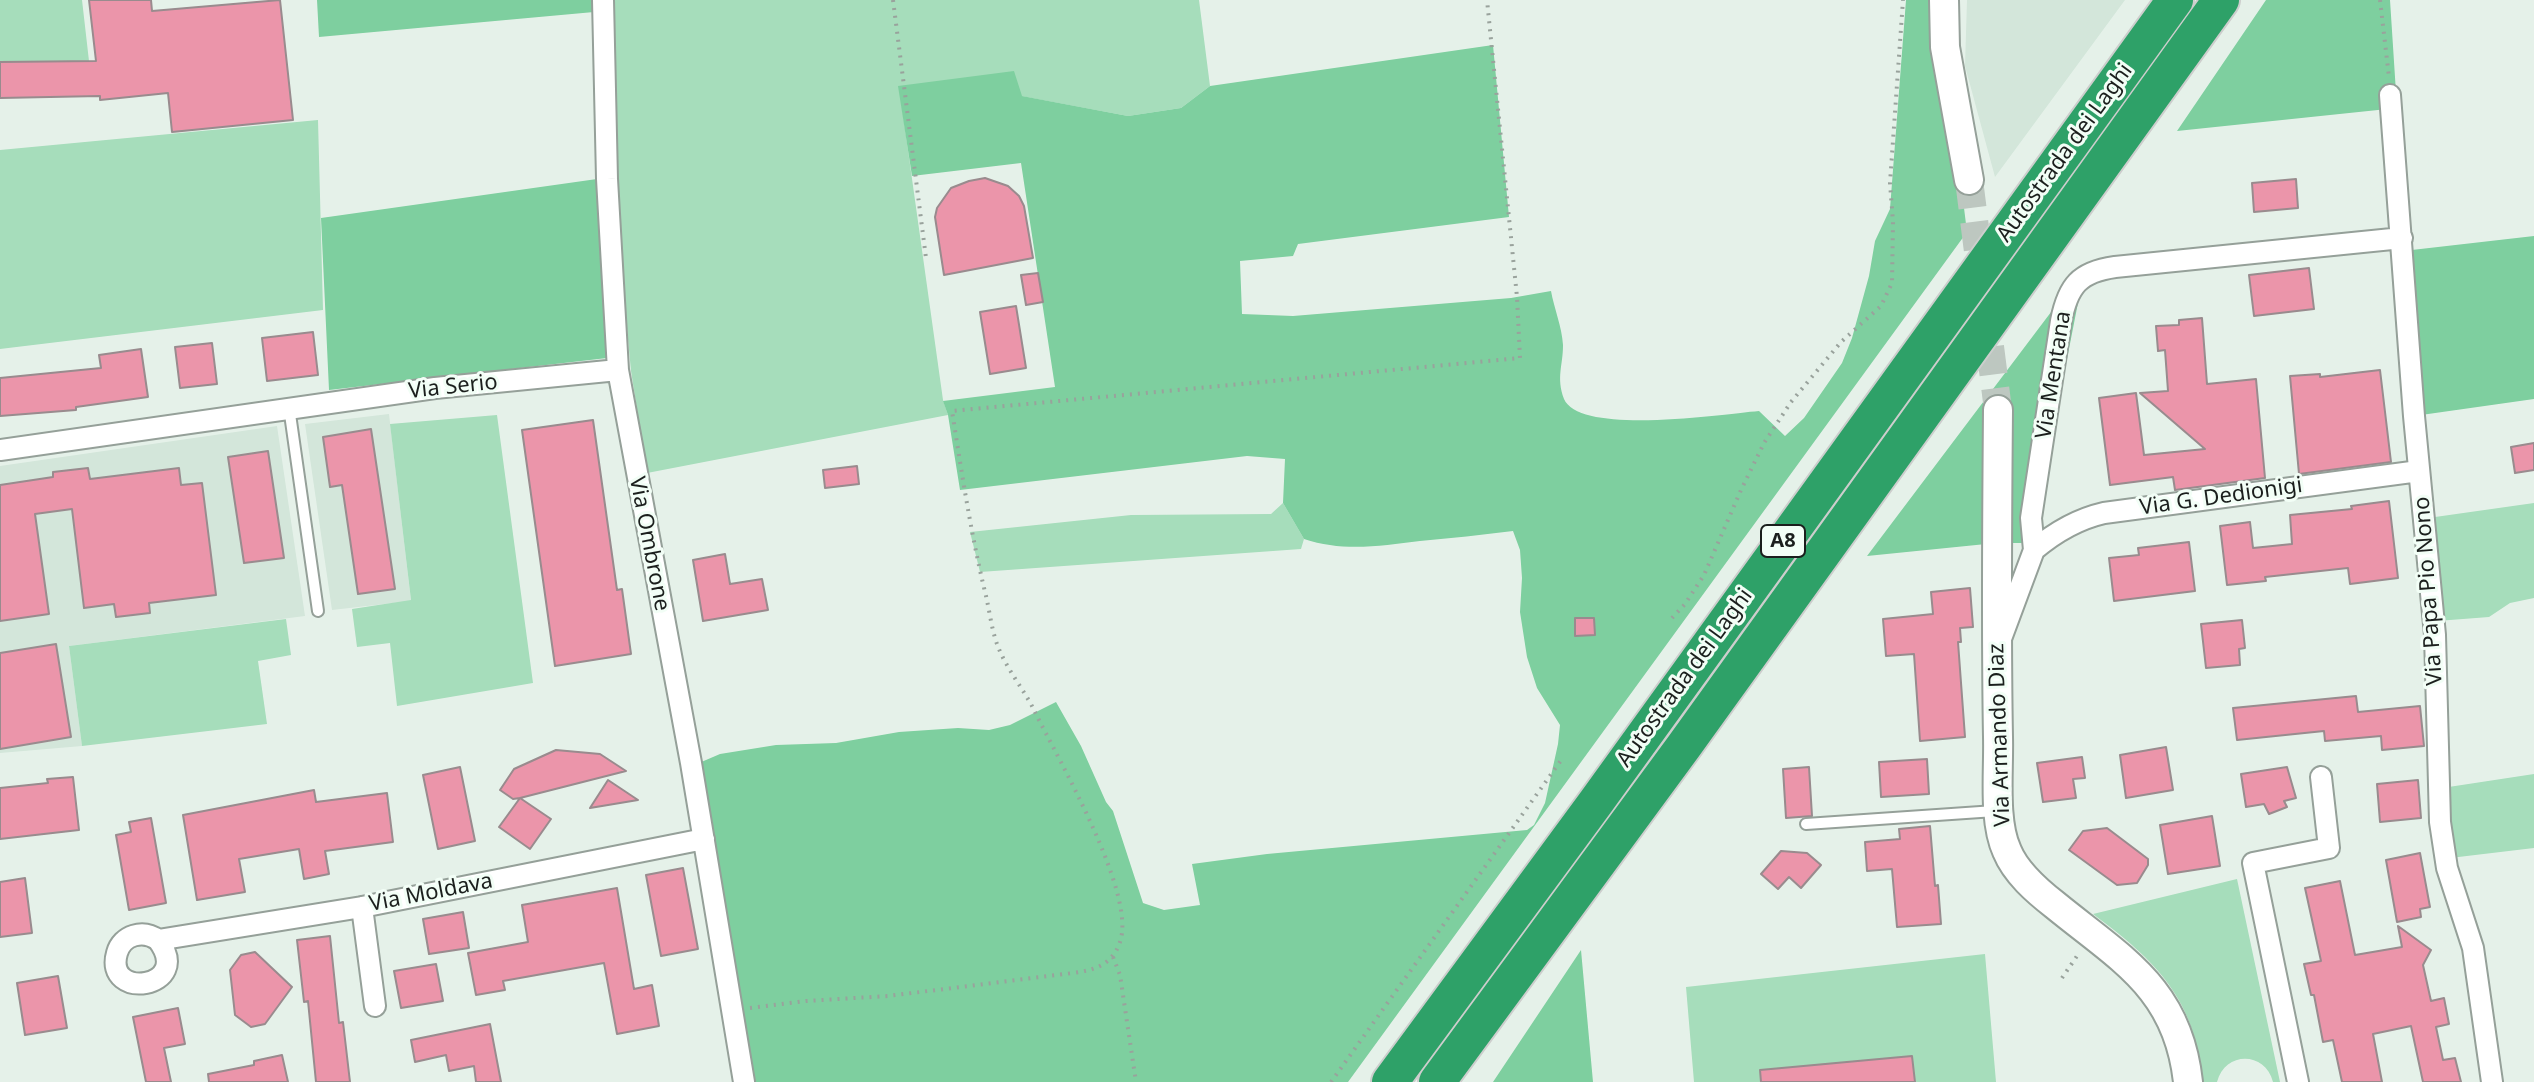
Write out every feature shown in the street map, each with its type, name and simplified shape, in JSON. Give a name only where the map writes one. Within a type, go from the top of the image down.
[{"type":"highway","name":"Autostrada dei Laghi","points":[[1390,1082],[1606,789],[2175,0]]},
{"type":"highway","name":"Autostrada dei Laghi","points":[[1437,1082],[1684,746],[2221,0]]},
{"type":"street","name":"Via Ombrone","points":[[603,0],[607,179],[618,370],[704,839],[744,1082]]},
{"type":"street","points":[[1944,0],[1945,47],[1969,180]]},
{"type":"street","name":"Via Papa Pio Nono","points":[[2390,95],[2435,635],[2440,822],[2447,868],[2473,948],[2492,1082]]},
{"type":"street","name":"Via Mentana","points":[[1997,650],[2034,550],[2031,518],[2064,309],[2071,288],[2085,275],[2115,267],[2402,238]]},
{"type":"street","name":"Via Serio","points":[[0,450],[435,388],[618,370]]},
{"type":"street","name":"Via Armando Diaz","points":[[1998,410],[1997,650],[2000,811],[2004,845],[2018,869],[2051,902],[2129,963],[2161,1001],[2180,1040],[2188,1082]]},
{"type":"street","name":"Via G. Dedionigi","points":[[2034,550],[2079,521],[2104,513],[2419,471]]},
{"type":"street","points":[[2298,1082],[2253,863],[2329,848],[2321,777]]},
{"type":"street","name":"Via Moldava","points":[[158,940],[362,907],[704,839]]},
{"type":"street","points":[[362,907],[375,1006]]},
{"type":"lane","points":[[289,407],[318,611]]},
{"type":"lane","points":[[1806,824],[2000,811]]},
{"type":"path","points":[[893,0],[926,258]]},
{"type":"path","points":[[732,1011],[806,1001],[888,996],[1096,970],[1113,957],[1122,939],[1121,906],[1107,863],[1096,834],[1036,713],[999,649],[970,532],[952,411],[1520,358],[1517,297],[1487,0]]},
{"type":"path","points":[[1672,618],[1704,575],[1758,455],[1791,402],[1841,342],[1881,306],[1892,283],[1890,183],[1903,0]]},
{"type":"path","points":[[2380,0],[2390,95]]},
{"type":"path","points":[[1331,1082],[1562,759]]},
{"type":"path","points":[[2062,978],[2084,945]]},
{"type":"path","points":[[1113,957],[1120,975],[1136,1082]]},
{"type":"shaded area","points":[[1967,0],[2125,0],[1995,177],[1965,66]]},
{"type":"shaded area","points":[[389,414],[411,601],[332,610],[305,424]]},
{"type":"shaded area","points":[[277,426],[305,616],[69,646],[82,746],[0,753],[0,466]]},
{"type":"green space","points":[[0,0],[82,0],[89,61],[0,62]]},
{"type":"green space","points":[[317,0],[594,0],[594,12],[319,37]]},
{"type":"green space","points":[[612,0],[1199,0],[1210,86],[1181,108],[1128,116],[1021,96],[899,86],[943,400],[948,415],[647,473],[631,371],[613,180]]},
{"type":"green space","points":[[1906,0],[1938,0],[1967,232],[1348,1082],[752,1082],[699,763],[720,754],[776,745],[836,743],[899,732],[958,728],[989,730],[1010,725],[1056,702],[1113,811],[1143,903],[1164,910],[1200,905],[1192,864],[1527,830],[1534,825],[1545,803],[1558,744],[1560,725],[1537,688],[1527,657],[1520,612],[1520,550],[1513,531],[1362,547],[1333,546],[1304,539],[1283,503],[1285,459],[1247,456],[960,490],[943,401],[1055,387],[1021,163],[912,176],[898,86],[1014,71],[1022,96],[1128,116],[1181,108],[1210,86],[1493,45],[1509,217],[1298,244],[1293,256],[1240,261],[1242,314],[1293,316],[1511,298],[1551,291],[1562,338],[1562,391],[1564,399],[1575,410],[1596,417],[1623,420],[1759,411],[1785,436],[1804,418],[1842,363],[1869,276],[1875,241],[1890,209]]},
{"type":"green space","points":[[2266,0],[2390,0],[2397,108],[2177,131]]},
{"type":"green space","points":[[318,120],[323,310],[0,349],[0,150]]},
{"type":"green space","points":[[597,179],[607,358],[329,390],[321,218]]},
{"type":"green space","points":[[2534,236],[2534,399],[2414,416],[2403,251]]},
{"type":"green space","points":[[2085,267],[2031,543],[1996,543],[1867,556]]},
{"type":"green space","points":[[497,415],[533,683],[397,706],[390,643],[357,647],[352,609],[411,600],[390,424]]},
{"type":"green space","points":[[1283,503],[1304,539],[1301,549],[980,572],[970,532],[1131,515],[1271,514]]},
{"type":"green space","points":[[2534,503],[2534,598],[2510,603],[2489,617],[2437,621],[2428,518]]},
{"type":"green space","points":[[286,619],[291,655],[258,661],[267,724],[82,746],[69,646]]},
{"type":"green space","points":[[2534,774],[2534,848],[2450,858],[2442,788]]},
{"type":"green space","points":[[2237,879],[2280,1082],[2273,1082],[2262,1065],[2245,1059],[2228,1065],[2217,1082],[2202,1082],[2191,1027],[2169,984],[2136,948],[2093,914]]},
{"type":"green space","points":[[1581,950],[1593,1082],[1493,1082]]},
{"type":"green space","points":[[1985,954],[1996,1082],[1694,1082],[1686,987]]},
{"type":"building","points":[[89,0],[151,0],[152,11],[280,0],[293,120],[172,132],[168,93],[100,100],[100,96],[0,98],[0,62],[96,61]]},
{"type":"building","points":[[985,178],[1008,186],[1019,196],[1024,206],[1033,258],[944,275],[935,217],[937,208],[951,188]]},
{"type":"building","points":[[2296,179],[2298,208],[2254,212],[2252,183]]},
{"type":"building","points":[[2309,268],[2314,309],[2254,316],[2249,275]]},
{"type":"building","points":[[1038,273],[1043,302],[1026,305],[1021,275]]},
{"type":"building","points":[[1016,306],[1026,368],[990,374],[980,312]]},
{"type":"building","points":[[2202,318],[2207,384],[2256,379],[2265,478],[2175,490],[2173,477],[2110,485],[2099,398],[2136,393],[2144,455],[2205,449],[2140,393],[2168,391],[2165,350],[2158,351],[2156,326],[2179,325],[2179,320]]},
{"type":"building","points":[[313,332],[318,375],[267,381],[262,338]]},
{"type":"building","points":[[212,343],[217,384],[180,388],[175,347]]},
{"type":"building","points":[[141,349],[148,397],[76,407],[76,410],[0,416],[0,378],[101,368],[99,355]]},
{"type":"building","points":[[2380,370],[2391,462],[2299,474],[2290,376],[2320,374],[2320,377]]},
{"type":"building","points":[[593,420],[617,590],[622,589],[631,654],[555,666],[522,430]]},
{"type":"building","points":[[371,429],[395,589],[358,594],[342,485],[330,487],[323,437]]},
{"type":"building","points":[[2534,443],[2534,470],[2515,473],[2511,447]]},
{"type":"building","points":[[268,451],[284,558],[244,563],[228,457]]},
{"type":"building","points":[[857,466],[859,484],[825,488],[823,470]]},
{"type":"building","points":[[88,468],[90,479],[179,468],[181,485],[202,483],[216,595],[149,603],[150,613],[116,617],[114,604],[84,608],[72,509],[35,514],[49,614],[0,621],[0,485],[53,477],[53,472]]},
{"type":"building","points":[[2389,501],[2398,578],[2350,584],[2348,568],[2265,577],[2266,581],[2227,585],[2220,526],[2250,522],[2253,548],[2292,544],[2290,515],[2352,509],[2351,506]]},
{"type":"building","points":[[2189,542],[2195,591],[2114,601],[2109,558],[2139,555],[2138,548]]},
{"type":"building","points":[[725,554],[730,584],[762,579],[768,610],[703,621],[693,560]]},
{"type":"building","points":[[1970,588],[1973,627],[1960,628],[1961,642],[1958,642],[1965,737],[1920,741],[1914,654],[1886,656],[1883,619],[1933,614],[1931,592]]},
{"type":"building","points":[[1575,618],[1594,618],[1595,635],[1575,636]]},
{"type":"building","points":[[2242,620],[2245,648],[2239,649],[2240,665],[2206,668],[2201,624]]},
{"type":"building","points":[[56,644],[71,737],[0,749],[0,653]]},
{"type":"building","points":[[2356,696],[2358,712],[2420,706],[2424,746],[2382,750],[2381,736],[2325,741],[2324,731],[2237,740],[2233,708]]},
{"type":"building","points":[[2166,747],[2173,790],[2126,798],[2120,755]]},
{"type":"building","points":[[556,750],[600,754],[626,771],[513,799],[500,790],[514,769]]},
{"type":"building","points":[[2082,757],[2085,778],[2073,779],[2076,798],[2043,802],[2037,763]]},
{"type":"building","points":[[1927,759],[1929,794],[1881,797],[1879,762]]},
{"type":"building","points":[[460,767],[475,841],[438,849],[423,775]]},
{"type":"building","points":[[1809,767],[1812,816],[1786,818],[1783,769]]},
{"type":"building","points":[[2287,767],[2296,798],[2284,801],[2287,807],[2269,814],[2264,804],[2246,807],[2241,774]]},
{"type":"building","points":[[73,777],[79,830],[0,839],[0,788]]},
{"type":"building","points":[[608,780],[638,800],[590,808]]},
{"type":"building","points":[[2418,780],[2421,818],[2380,822],[2377,784]]},
{"type":"building","points":[[314,790],[316,802],[387,793],[393,842],[325,851],[329,874],[304,879],[299,849],[239,859],[245,892],[197,900],[183,815]]},
{"type":"building","points":[[520,798],[551,819],[530,849],[499,827]]},
{"type":"building","points":[[2212,816],[2220,866],[2168,874],[2160,825]]},
{"type":"building","points":[[151,818],[166,903],[129,910],[116,835],[131,832],[129,822]]},
{"type":"building","points":[[1930,826],[1941,924],[1897,927],[1892,869],[1867,871],[1865,842],[1900,839],[1899,829]]},
{"type":"building","points":[[2107,828],[2148,859],[2148,865],[2137,883],[2117,885],[2069,850],[2083,831]]},
{"type":"building","points":[[1781,851],[1807,853],[1821,865],[1801,888],[1789,877],[1778,889],[1761,874]]},
{"type":"building","points":[[2420,853],[2430,907],[2420,909],[2421,917],[2397,922],[2386,860]]},
{"type":"building","points":[[683,868],[698,949],[661,956],[646,875]]},
{"type":"building","points":[[25,878],[32,933],[0,937],[0,882]]},
{"type":"building","points":[[2340,881],[2355,955],[2402,947],[2398,926],[2431,950],[2423,965],[2431,1001],[2444,998],[2449,1024],[2436,1027],[2443,1060],[2455,1058],[2461,1082],[2423,1082],[2411,1026],[2373,1034],[2382,1082],[2342,1082],[2333,1040],[2323,1042],[2304,964],[2321,961],[2305,888]]},
{"type":"building","points":[[617,888],[634,989],[652,985],[659,1026],[617,1034],[604,963],[503,981],[505,990],[476,995],[468,953],[528,942],[522,905]]},
{"type":"building","points":[[463,912],[469,948],[429,954],[423,919]]},
{"type":"building","points":[[330,936],[339,1023],[343,1022],[350,1082],[316,1082],[308,1001],[304,1002],[297,940]]},
{"type":"building","points":[[255,952],[292,987],[265,1024],[251,1027],[235,1015],[230,970],[241,955]]},
{"type":"building","points":[[436,964],[443,1001],[401,1008],[394,971]]},
{"type":"building","points":[[58,976],[67,1028],[25,1035],[17,983]]},
{"type":"building","points":[[178,1008],[185,1044],[164,1048],[171,1082],[146,1082],[133,1017]]},
{"type":"building","points":[[490,1024],[501,1082],[476,1082],[474,1066],[449,1071],[446,1055],[415,1062],[411,1040]]},
{"type":"building","points":[[282,1055],[288,1082],[209,1082],[208,1074],[254,1065],[254,1061]]},
{"type":"building","points":[[1912,1056],[1915,1082],[1761,1082],[1760,1070]]},
{"type":"tunnel","points":[[1969,180],[1998,410]]}]
